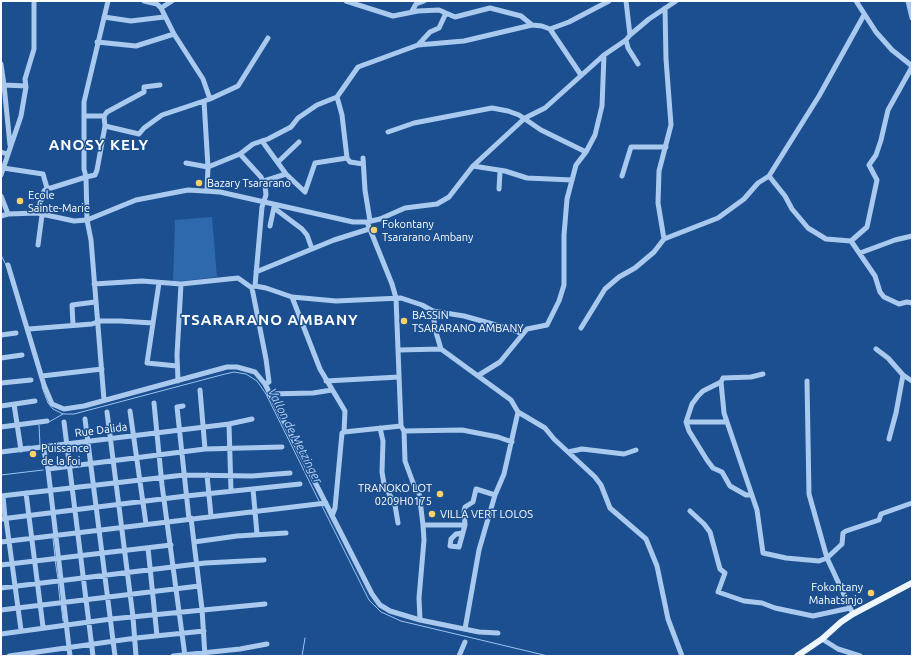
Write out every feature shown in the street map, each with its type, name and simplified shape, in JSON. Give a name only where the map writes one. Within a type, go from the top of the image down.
[{"type":"main road","points":[[797,656],[822,639],[852,611],[912,583]]},
{"type":"street","points":[[1,175],[7,154],[19,124],[26,86],[25,79],[34,49],[34,1]]},
{"type":"street","points":[[104,400],[87,220],[84,102],[97,42],[108,1]]},
{"type":"street","points":[[144,1],[157,4],[161,8],[164,17],[174,34],[203,79],[210,99]]},
{"type":"street","points":[[161,8],[172,1]]},
{"type":"street","points":[[346,1],[393,16],[412,12],[439,10],[454,17],[490,8],[521,16],[532,25]]},
{"type":"street","points":[[412,12],[416,4],[424,1]]},
{"type":"street","points":[[550,29],[569,22],[609,1]]},
{"type":"street","points":[[626,1],[630,35]]},
{"type":"street","points":[[274,206],[336,219],[369,222],[405,208],[437,204],[445,201],[472,166],[525,118],[545,108],[604,55],[626,40],[630,35],[676,1]]},
{"type":"street","points":[[769,176],[785,196],[792,209],[808,228],[826,239],[851,241],[867,227],[877,180],[869,165],[876,155],[888,110],[912,66],[892,50],[869,23],[856,1]]},
{"type":"street","points":[[908,1],[912,18]]},
{"type":"street","points":[[664,239],[658,203],[659,182],[662,161],[671,125],[666,59],[665,8]]},
{"type":"street","points":[[418,45],[430,32],[439,28],[446,13]]},
{"type":"street","points":[[580,328],[605,288],[635,268],[654,252],[664,239],[718,218],[744,199],[758,183],[769,176],[819,96],[864,15]]},
{"type":"street","points":[[104,16],[131,21],[164,17]]},
{"type":"street","points":[[858,26],[869,23]]},
{"type":"street","points":[[186,163],[208,167],[240,154],[253,144],[291,127],[306,111],[337,98],[358,66],[418,45],[464,41],[532,25],[542,26],[550,29],[581,75]]},
{"type":"street","points":[[97,42],[136,46],[174,34]]},
{"type":"street","points":[[105,126],[139,134],[144,128],[162,116],[210,99],[238,86],[268,38]]},
{"type":"street","points":[[626,40],[628,48],[638,64]]},
{"type":"street","points":[[479,375],[500,362],[527,329],[547,325],[564,285],[564,221],[567,199],[576,166],[586,152],[595,135],[602,106],[601,97],[604,55]]},
{"type":"street","points":[[1,64],[2,85],[10,146]]},
{"type":"street","points":[[2,85],[26,86]]},
{"type":"street","points":[[38,245],[40,214],[44,191],[47,188],[95,175],[105,126],[104,116],[107,112],[144,92],[144,87],[160,85]]},
{"type":"street","points":[[337,98],[342,115],[347,158],[350,162],[363,161],[370,229],[383,259],[396,298],[399,350],[400,426],[404,431],[405,461],[415,488],[419,492],[424,525],[419,598],[420,620]]},
{"type":"street","points":[[204,101],[208,191]]},
{"type":"street","points":[[388,132],[414,123],[492,108],[508,111],[525,118],[541,130],[586,152]]},
{"type":"street","points":[[84,116],[104,116]]},
{"type":"street","points":[[262,141],[286,174],[305,192],[315,163],[347,158]]},
{"type":"street","points":[[278,162],[299,142]]},
{"type":"street","points":[[622,176],[631,148],[666,147]]},
{"type":"street","points":[[1,152],[7,154]]},
{"type":"street","points":[[240,154],[264,181],[266,195],[261,213],[256,272],[253,287],[269,382],[265,384]]},
{"type":"street","points":[[472,166],[500,172],[505,171],[527,178],[572,180]]},
{"type":"street","points":[[3,168],[43,174],[47,188]]},
{"type":"street","points":[[499,189],[500,172]]},
{"type":"street","points":[[264,181],[286,174]]},
{"type":"street","points":[[1,216],[8,214],[40,214],[74,221],[87,220],[136,200],[179,191],[208,191],[264,201],[274,206],[302,229],[307,235],[312,249]]},
{"type":"street","points":[[1,196],[8,214]]},
{"type":"street","points":[[270,226],[274,206]]},
{"type":"street","points":[[256,272],[312,249],[370,229]]},
{"type":"street","points":[[860,253],[895,240],[912,236]]},
{"type":"street","points":[[851,241],[875,276],[880,292],[884,297],[899,304],[907,302],[912,303]]},
{"type":"street","points":[[8,265],[52,404],[64,409],[84,406],[208,371],[237,367],[255,372],[265,384],[372,594],[380,605],[390,611],[420,620],[465,629],[498,633]]},
{"type":"street","points":[[94,284],[142,281],[181,284],[238,278],[253,287],[277,291],[292,297],[336,302],[396,298],[422,304],[433,311],[464,316],[514,330],[522,334]]},
{"type":"street","points":[[160,283],[147,363],[177,366]]},
{"type":"street","points":[[178,380],[177,366],[181,284]]},
{"type":"street","points":[[292,297],[326,381],[345,411],[335,508],[332,516]]},
{"type":"street","points":[[73,325],[72,305],[95,302]]},
{"type":"street","points":[[433,311],[435,329],[441,349]]},
{"type":"street","points":[[29,329],[120,320],[153,323]]},
{"type":"street","points":[[1,335],[16,333]]},
{"type":"street","points":[[399,350],[441,349],[479,375],[511,400],[518,412],[545,428],[598,481],[610,508],[646,540],[657,566],[668,619],[682,656]]},
{"type":"street","points":[[876,349],[888,358],[903,375],[912,381]]},
{"type":"street","points":[[1,358],[22,355]]},
{"type":"street","points":[[42,376],[102,369]]},
{"type":"street","points":[[751,495],[746,495],[730,486],[722,472],[713,468],[689,431],[686,422],[692,404],[698,396],[703,391],[721,382],[723,378],[751,377],[763,374]]},
{"type":"street","points":[[889,439],[896,413],[903,375]]},
{"type":"street","points":[[326,381],[399,377]]},
{"type":"street","points":[[1,383],[31,380]]},
{"type":"street","points":[[690,511],[710,532],[720,569],[725,573],[718,592],[744,601],[813,616],[852,611],[827,558],[808,494],[809,420],[807,414],[807,381]]},
{"type":"street","points":[[721,382],[724,413],[757,510],[763,553],[786,558],[819,561],[827,558],[842,544],[843,533],[846,531],[879,520],[881,514],[912,504]]},
{"type":"street","points":[[200,390],[205,449]]},
{"type":"street","points":[[269,394],[332,390]]},
{"type":"street","points":[[1,406],[35,401]]},
{"type":"street","points":[[154,403],[161,477],[171,545],[184,656]]},
{"type":"street","points":[[14,404],[21,450]]},
{"type":"street","points":[[184,406],[177,407],[183,452],[186,496],[198,565],[205,654]]},
{"type":"street","points":[[107,412],[136,638],[136,656]]},
{"type":"street","points":[[130,412],[146,524]]},
{"type":"street","points":[[465,629],[479,550],[495,495],[504,474],[518,412]]},
{"type":"street","points":[[85,419],[106,575],[115,656]]},
{"type":"street","name":"Rue Dalida","points":[[1,452],[229,424],[252,419]]},
{"type":"street","points":[[1,427],[47,421]]},
{"type":"street","points":[[64,422],[93,656]]},
{"type":"street","points":[[686,422],[727,422]]},
{"type":"street","points":[[229,424],[231,491]]},
{"type":"street","points":[[344,432],[400,426]]},
{"type":"street","points":[[380,428],[383,441],[382,472],[384,484],[395,505],[398,524]]},
{"type":"street","points":[[404,431],[462,430],[498,437],[512,442]]},
{"type":"street","points":[[43,447],[48,469],[70,656]]},
{"type":"street","points":[[48,469],[205,449],[282,447]]},
{"type":"street","points":[[568,452],[582,449],[624,454],[636,450]]},
{"type":"street","points":[[21,630],[4,519],[2,496],[184,475],[231,476],[290,473]]},
{"type":"street","points":[[207,475],[211,516]]},
{"type":"street","points":[[4,519],[186,496],[300,484]]},
{"type":"street","points":[[253,489],[257,534]]},
{"type":"street","points":[[462,534],[465,525],[465,507],[473,502],[476,489],[495,495]]},
{"type":"street","points":[[26,493],[43,627]]},
{"type":"street","points":[[1,542],[190,518],[326,503]]},
{"type":"street","points":[[424,525],[465,525]]},
{"type":"street","points":[[194,542],[257,534],[286,533]]},
{"type":"street","points":[[1,565],[171,545]]},
{"type":"street","points":[[148,548],[154,592],[157,636]]},
{"type":"street","points":[[1,588],[173,567],[264,560]]},
{"type":"street","points":[[1,610],[199,586]]},
{"type":"street","points":[[1,634],[43,627],[111,619],[265,604]]},
{"type":"street","points":[[9,656],[136,638],[204,631]]},
{"type":"street","points":[[822,639],[838,649],[860,656]]},
{"type":"street","points":[[459,656],[465,642]]},
{"type":"street","points":[[173,656],[205,654],[267,644]]},
{"type":"shaded area","points":[[212,217],[217,277],[173,282],[175,220]]},
{"type":"waterway","name":"Vallon de Metzinger","points":[[1,255],[6,265]]},
{"type":"waterway","name":"Vallon de Metzinger","points":[[42,387],[48,403],[53,409],[63,414],[74,414],[225,374],[234,372],[246,374],[257,381],[266,394],[319,501]]},
{"type":"waterway","points":[[49,422],[63,414]]},
{"type":"waterway","points":[[39,425],[40,445]]},
{"type":"waterway","points":[[22,447],[29,446]]},
{"type":"waterway","points":[[1,475],[43,470]]},
{"type":"waterway","name":"Vallon de Metzinger","points":[[322,506],[369,600],[381,612],[401,621],[548,656]]},
{"type":"waterway","points":[[53,539],[55,557]]},
{"type":"waterway","points":[[55,560],[58,579]]},
{"type":"waterway","points":[[58,582],[60,601]]},
{"type":"waterway","points":[[61,604],[63,621]]},
{"type":"waterway","points":[[302,656],[305,638]]},
{"type":"place","name":"Bazary Tsararano","points":[[199,183]]},
{"type":"place","name":"Ecole Sainte-Marie","points":[[20,201]]},
{"type":"place","name":"Fokontany Tsararano Ambany","points":[[374,230]]},
{"type":"place","name":"BASSIN TSARARANO AMBANY","points":[[404,321]]},
{"type":"place","name":"Puissance de la foi","points":[[33,454]]},
{"type":"place","name":"TRANOKO LOT 0209H0175","points":[[440,494]]},
{"type":"place","name":"VILLA VERT LOLOS","points":[[432,514]]},
{"type":"place","name":"Fokontany Mahatsinjo","points":[[871,593]]},
{"type":"district","name":"ANOSY KELY","points":[[99,145]]},
{"type":"district","name":"TSARARANO AMBANY","points":[[270,320]]}]
